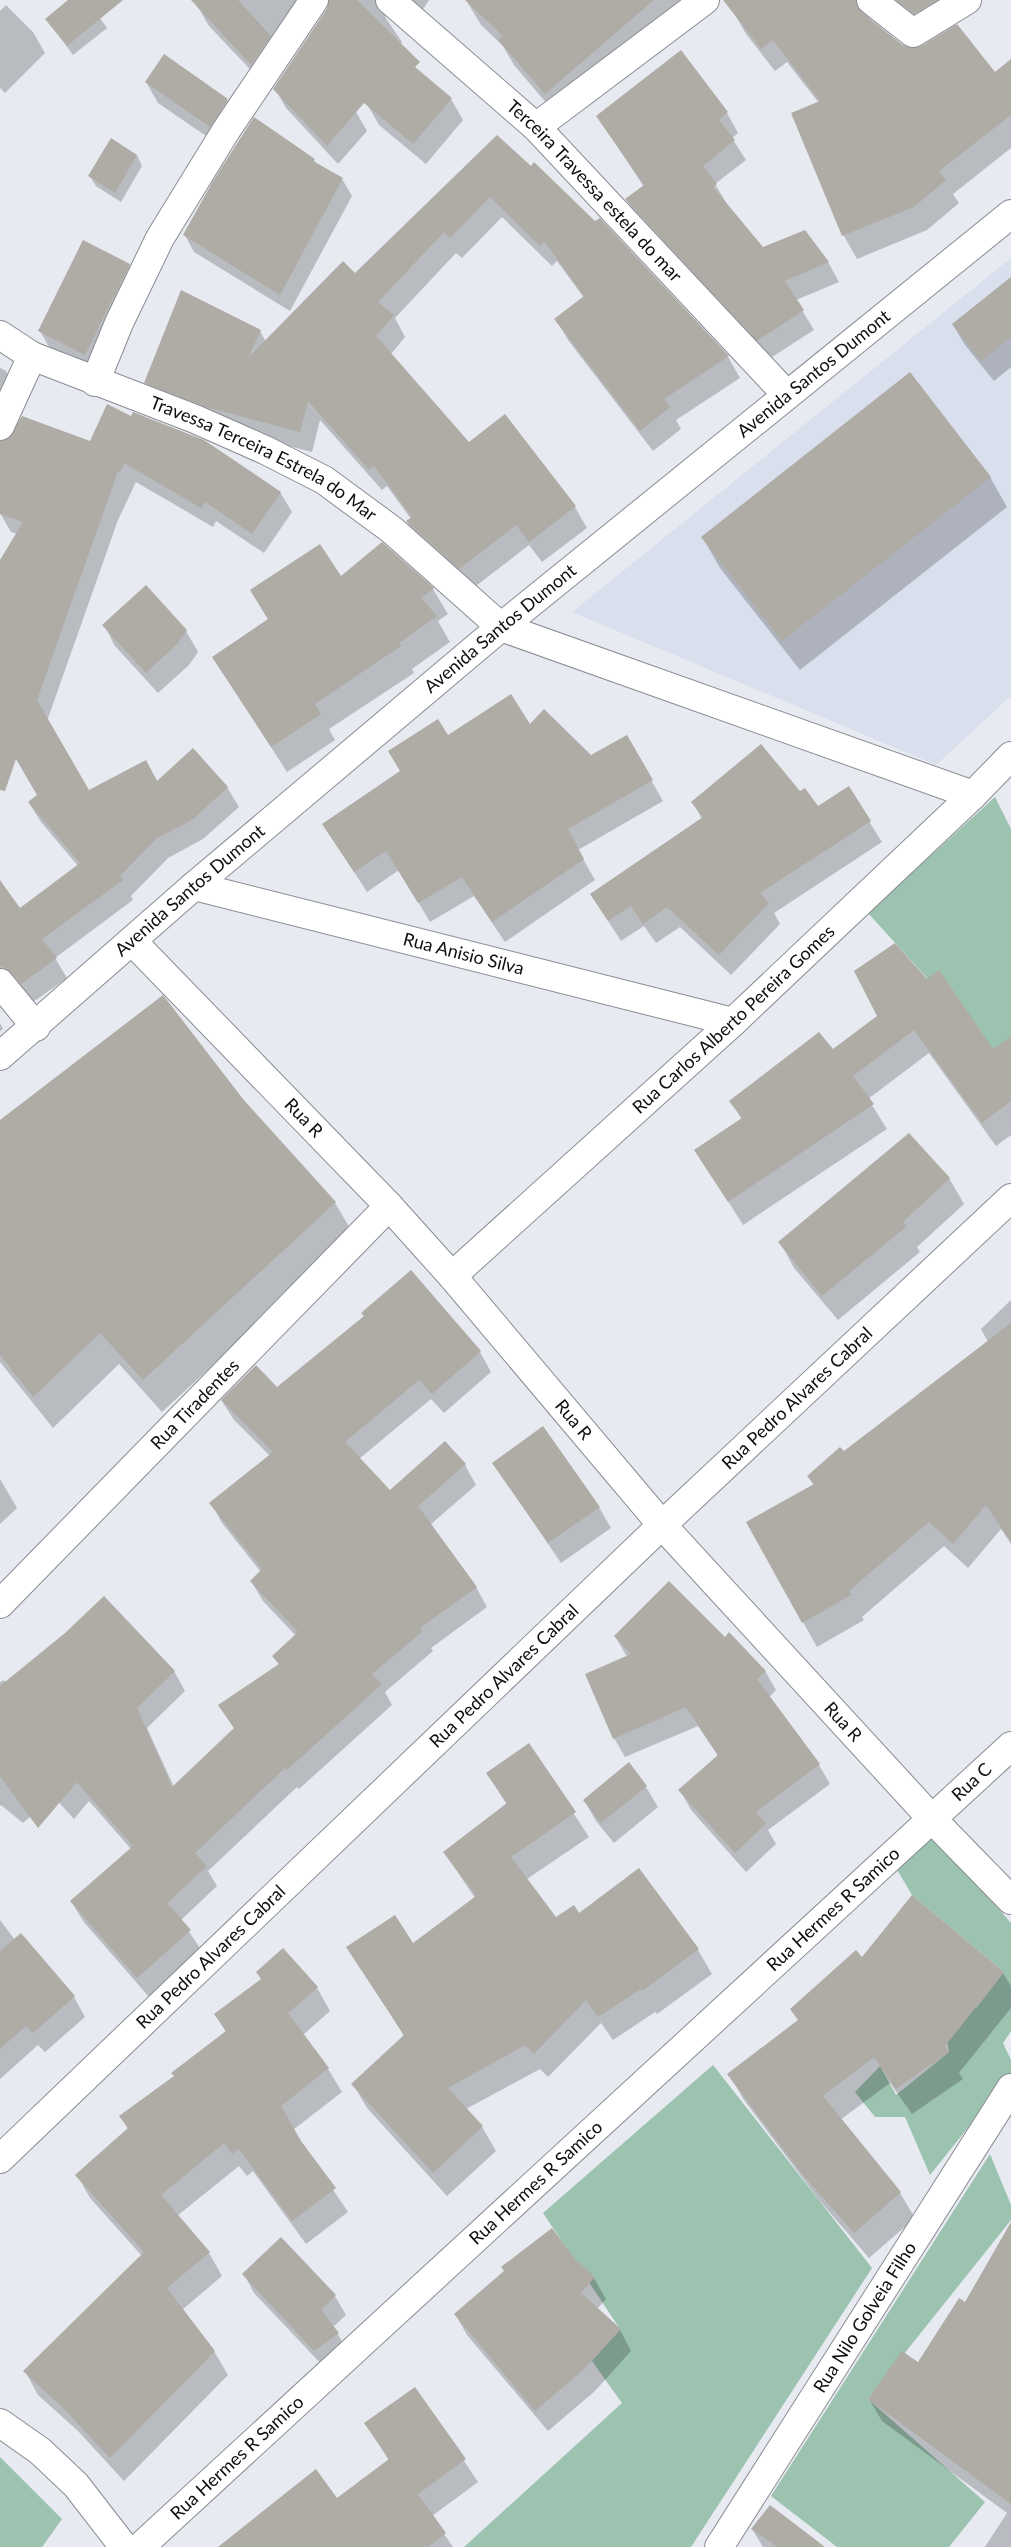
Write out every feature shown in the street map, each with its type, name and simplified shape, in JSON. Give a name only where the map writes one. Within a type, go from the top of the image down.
[{"type":"street","points":[[95,382],[119,323],[160,238],[227,130],[314,0]]},
{"type":"street","name":"Terceira Travessa estela do mar","points":[[390,0],[536,127],[787,395]]},
{"type":"street","points":[[536,127],[705,0]]},
{"type":"street","points":[[871,0],[913,33],[967,0]]},
{"type":"street","name":"Avenida Santos Dumont","points":[[0,1056],[36,1027],[194,886],[502,627],[1011,214]]},
{"type":"street","name":"Travessa Terceira Estrela do Mar","points":[[0,335],[32,356],[95,382],[195,419],[265,450],[324,480],[392,530],[502,627]]},
{"type":"street","points":[[0,426],[32,356]]},
{"type":"street","points":[[502,627],[973,795]]},
{"type":"street","name":"Rua Carlos Alberto Pereira Gomes","points":[[452,1276],[733,1022],[973,795],[1011,756]]},
{"type":"street","name":"Rua Anisio Silva","points":[[194,886],[733,1022]]},
{"type":"street","name":"Rua R","points":[[132,942],[389,1206],[452,1276],[662,1525],[934,1820],[1011,1900]]},
{"type":"street","points":[[0,983],[36,1027]]},
{"type":"street","name":"Rua Pedro Alvares Cabral","points":[[0,2159],[662,1525],[1011,1198]]},
{"type":"street","name":"Rua Tiradentes","points":[[0,1604],[389,1206]]},
{"type":"street","name":"Rua C","points":[[934,1820],[1011,1746]]},
{"type":"street","name":"Rua Hermes R Samico","points":[[140,2547],[934,1820]]},
{"type":"street","name":"Rua Nilo Golveia Filho","points":[[719,2547],[1011,2088]]},
{"type":"street","points":[[0,2423],[40,2451],[76,2485],[124,2547]]},
{"type":"shaded area","points":[[1011,258],[1011,696],[936,765],[572,612]]},
{"type":"green space","points":[[995,797],[1011,829],[1011,1071],[868,913]]},
{"type":"green space","points":[[935,1836],[1011,1923],[1011,2031],[1003,2043],[1011,2060],[1011,2074],[930,2175],[905,2117],[875,2117],[855,2092],[880,2066],[896,2095],[949,2052],[942,2008],[955,1992],[976,2008],[1004,1972],[912,1895],[896,1868]]},
{"type":"green space","points":[[713,2065],[872,2268],[691,2547],[464,2547],[622,2403],[592,2361],[620,2329],[543,2213]]},
{"type":"green space","points":[[990,2154],[1011,2205],[1011,2220],[868,2399],[985,2502],[949,2547],[837,2547],[771,2496]]},
{"type":"green space","points":[[0,2457],[62,2519],[42,2547],[0,2547]]},
{"type":"building","points":[[68,0],[123,0],[67,46],[45,19]]},
{"type":"building","points":[[191,0],[238,0],[271,36],[251,65]]},
{"type":"building","points":[[329,0],[357,0],[420,62],[415,67],[452,98],[413,144],[364,103],[327,146],[273,89],[327,9]]},
{"type":"building","points":[[465,0],[654,0],[545,94],[498,40],[503,36]]},
{"type":"building","points":[[723,0],[856,0],[861,12],[903,45],[912,48],[921,46],[957,24],[995,72],[1011,59],[1011,115],[939,171],[946,180],[914,207],[842,236],[791,113],[820,101],[773,40],[761,49]]},
{"type":"building","points":[[896,0],[937,0],[914,14]]},
{"type":"building","points":[[681,50],[728,112],[719,120],[735,140],[703,166],[717,184],[713,187],[763,247],[805,230],[829,262],[785,281],[804,310],[757,341],[625,199],[644,185],[596,116]]},
{"type":"building","points":[[164,54],[228,99],[210,127],[145,82]]},
{"type":"building","points":[[254,117],[315,159],[313,161],[343,178],[280,295],[183,235],[213,181]]},
{"type":"building","points":[[497,135],[531,166],[534,162],[595,221],[600,218],[729,356],[664,399],[670,407],[640,431],[554,319],[584,296],[544,241],[540,246],[490,197],[450,238],[444,232],[378,302],[394,315],[376,336],[469,442],[505,414],[576,506],[529,542],[516,525],[459,569],[406,521],[412,517],[374,466],[369,470],[308,401],[300,432],[206,407],[144,383],[181,290],[261,330],[248,358],[343,261],[355,273]]},
{"type":"building","points":[[111,138],[137,155],[115,193],[88,176]]},
{"type":"building","points":[[83,240],[130,264],[85,355],[38,331]]},
{"type":"building","points":[[1011,277],[1011,337],[981,361],[952,324]]},
{"type":"building","points":[[910,372],[991,477],[782,641],[701,537]]},
{"type":"building","points":[[107,404],[131,416],[133,412],[204,440],[281,492],[252,534],[205,502],[201,508],[124,463],[120,472],[118,471],[37,700],[89,790],[146,760],[157,781],[193,748],[228,787],[192,820],[157,838],[120,876],[123,880],[42,939],[57,958],[21,984],[12,973],[0,966],[0,880],[20,908],[80,863],[28,802],[37,795],[16,759],[5,791],[0,790],[0,560],[23,522],[0,514],[0,441],[9,438],[22,416],[90,441]]},
{"type":"building","points":[[382,542],[434,588],[421,598],[437,616],[399,643],[401,646],[315,704],[321,714],[271,747],[212,657],[268,619],[250,590],[320,544],[341,576]]},
{"type":"building","points":[[146,585],[187,630],[177,644],[146,673],[102,625]]},
{"type":"building","points":[[511,694],[530,724],[544,709],[591,755],[627,735],[653,780],[568,829],[584,859],[492,922],[462,877],[418,903],[386,851],[354,872],[322,824],[400,771],[388,751],[438,719],[448,735]]},
{"type":"building","points":[[761,744],[800,791],[805,788],[818,806],[849,786],[871,821],[760,893],[769,903],[719,955],[667,907],[643,924],[631,906],[608,921],[590,894],[703,817],[691,802]]},
{"type":"building","points":[[895,943],[927,979],[939,970],[993,1049],[1011,1037],[1011,1101],[982,1123],[914,1030],[853,1076],[874,1104],[728,1202],[694,1150],[742,1118],[729,1101],[819,1032],[833,1049],[877,1016],[854,971]]},
{"type":"building","points":[[163,995],[243,1099],[336,1202],[143,1380],[100,1333],[33,1397],[0,1355],[0,1120]]},
{"type":"building","points":[[909,1133],[950,1178],[903,1222],[907,1226],[822,1296],[778,1242]]},
{"type":"building","points":[[411,1270],[481,1351],[432,1394],[419,1380],[345,1442],[390,1490],[445,1441],[466,1464],[418,1506],[477,1587],[420,1628],[423,1631],[372,1674],[382,1684],[287,1770],[285,1768],[195,1853],[207,1866],[167,1903],[191,1930],[137,1978],[70,1901],[133,1846],[77,1782],[38,1828],[0,1776],[0,1686],[65,1633],[104,1596],[175,1671],[137,1708],[172,1787],[234,1728],[218,1705],[279,1664],[272,1656],[298,1632],[250,1581],[262,1569],[209,1503],[273,1452],[221,1400],[256,1365],[277,1387],[364,1316],[361,1313]]},
{"type":"building","points":[[1011,1323],[1011,1542],[986,1505],[953,1544],[929,1522],[849,1591],[851,1595],[802,1623],[746,1522],[814,1484],[807,1476],[840,1447],[844,1451]]},
{"type":"building","points":[[543,1426],[600,1507],[548,1543],[492,1463]]},
{"type":"building","points":[[669,1581],[725,1637],[729,1632],[766,1671],[757,1679],[820,1764],[756,1812],[766,1824],[735,1853],[678,1790],[718,1755],[686,1707],[613,1739],[585,1674],[631,1654],[614,1636]]},
{"type":"building","points":[[529,1743],[576,1812],[511,1857],[556,1917],[574,1905],[579,1913],[639,1868],[699,1949],[642,1991],[641,1989],[598,2017],[586,2000],[534,2054],[525,2045],[448,2088],[483,2126],[433,2173],[351,2084],[404,2035],[346,1947],[395,1915],[413,1943],[476,1896],[443,1852],[507,1803],[486,1773]]},
{"type":"building","points":[[629,1762],[647,1786],[601,1823],[583,1800]]},
{"type":"building","points":[[912,1895],[1004,1972],[945,2046],[949,2052],[896,2089],[874,2057],[823,2096],[901,2192],[854,2233],[802,2174],[727,2074],[798,2020],[790,2009],[856,1950],[862,1957]]},
{"type":"building","points":[[21,1933],[75,1996],[33,2033],[26,2026],[0,2049],[0,1951]]},
{"type":"building","points":[[283,1948],[318,1987],[288,2013],[329,2068],[281,2106],[301,2141],[336,2188],[292,2221],[239,2149],[232,2154],[224,2143],[161,2195],[210,2252],[167,2288],[215,2351],[110,2458],[63,2408],[23,2371],[144,2252],[75,2175],[128,2128],[119,2116],[174,2076],[171,2073],[226,2031],[214,2014],[261,1979],[256,1972]]},
{"type":"building","points":[[1011,2222],[1011,2504],[868,2399],[902,2351],[918,2362],[959,2298],[965,2302]]},
{"type":"building","points":[[552,2228],[574,2258],[595,2277],[581,2293],[621,2329],[583,2370],[535,2411],[454,2314],[504,2271],[501,2267]]},
{"type":"building","points":[[281,2237],[336,2295],[321,2310],[339,2333],[314,2351],[242,2274]]},
{"type":"building","points":[[415,2387],[466,2459],[418,2494],[446,2533],[428,2547],[218,2547],[316,2469],[337,2498],[389,2459],[364,2423]]},
{"type":"building","points":[[770,2505],[825,2547],[778,2547],[751,2529]]}]
